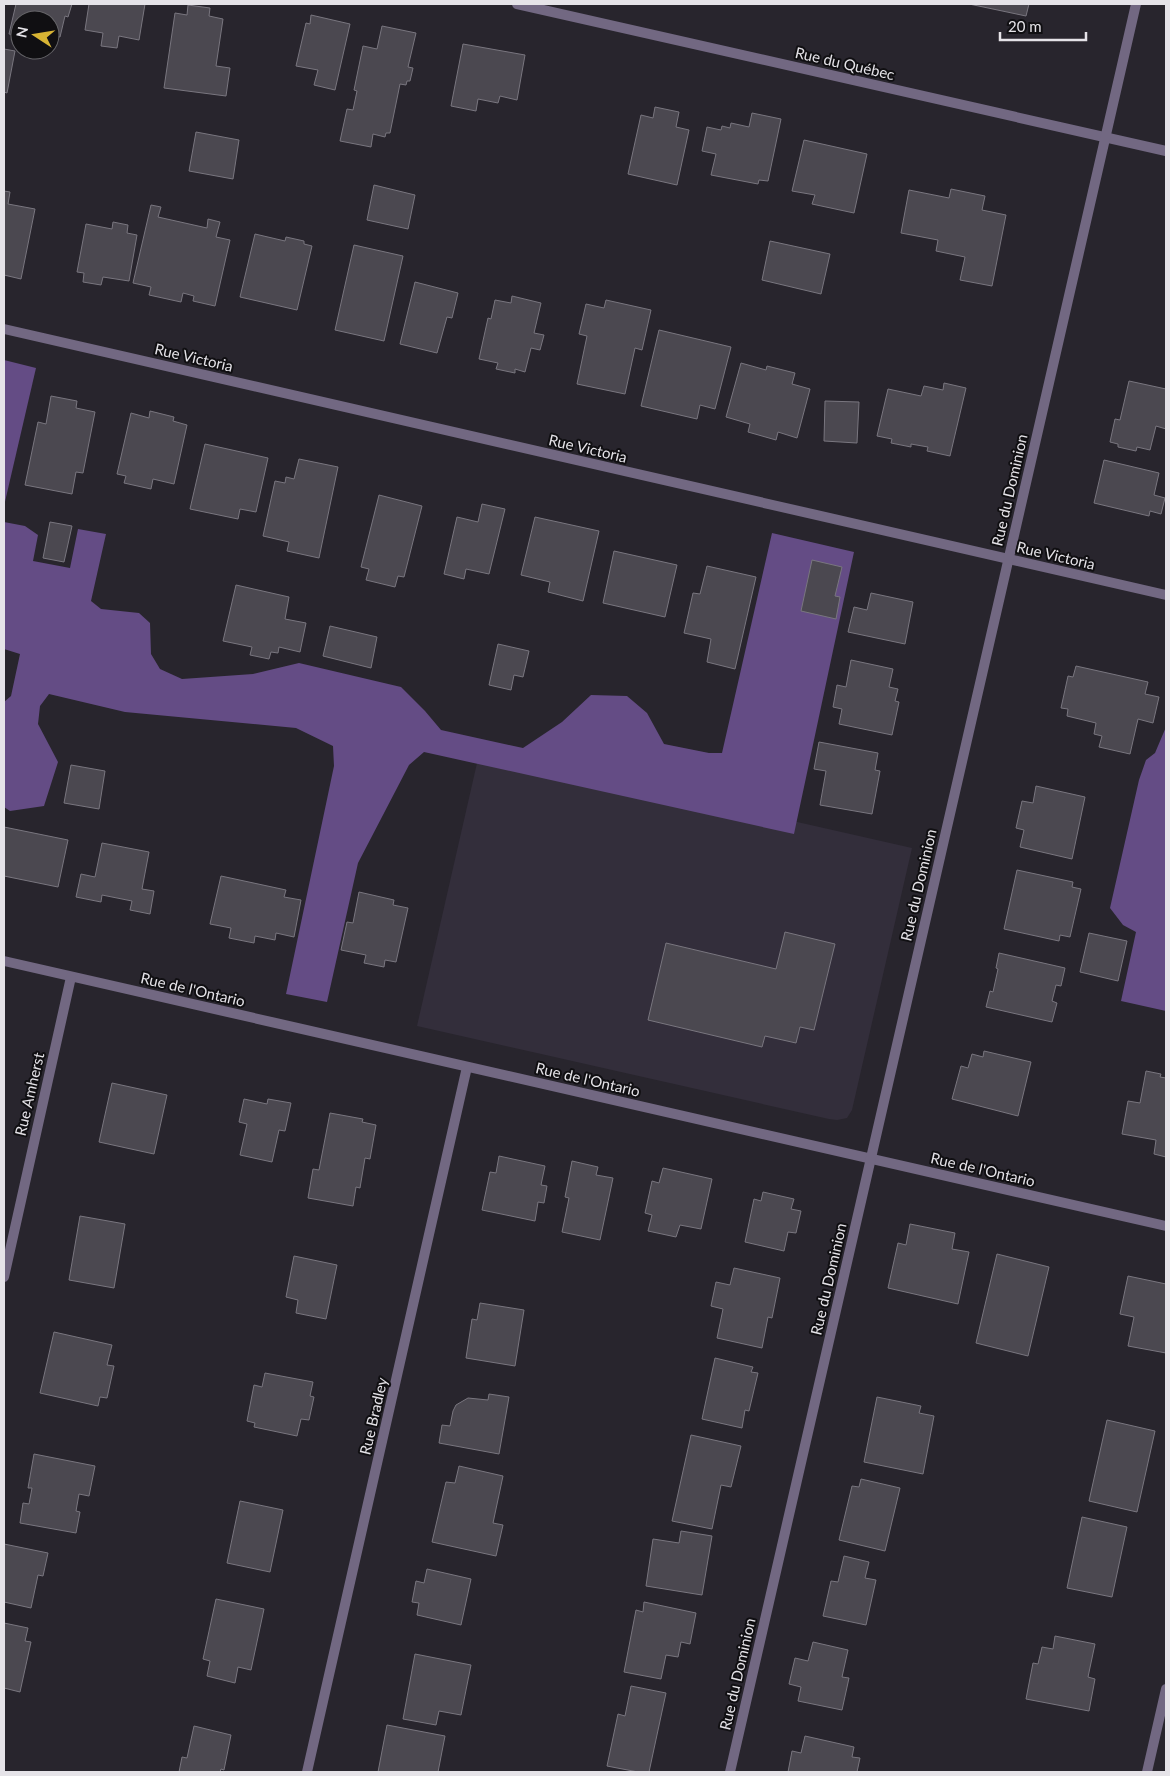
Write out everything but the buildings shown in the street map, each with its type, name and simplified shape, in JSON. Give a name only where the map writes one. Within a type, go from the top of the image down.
[{"type":"street","name":"Rue du Québec","points":[[517,4],[1166,151]]},
{"type":"street","name":"Rue du Dominion","points":[[730,1772],[1136,4]]},
{"type":"street","name":"Rue Victoria","points":[[4,329],[1166,595]]},
{"type":"street","name":"Rue de l'Ontario","points":[[4,962],[1166,1226]]},
{"type":"street","name":"Rue Amherst","points":[[4,1277],[71,977]]},
{"type":"street","name":"Rue Bradley","points":[[307,1772],[450,1149],[467,1067]]},
{"type":"street","points":[[1147,1772],[1164,1711],[1166,1689]]},
{"type":"shaded area","points":[[4,360],[36,368],[4,506]]},
{"type":"shaded area","points":[[4,522],[25,526],[38,535],[33,561],[70,568],[78,529],[106,534],[91,601],[101,609],[139,613],[150,623],[151,654],[160,669],[182,679],[253,674],[299,663],[401,687],[441,730],[523,748],[562,722],[591,695],[627,696],[647,713],[664,744],[709,753],[722,753],[772,533],[854,552],[794,834],[424,752],[409,765],[358,863],[327,1002],[286,994],[334,766],[333,746],[296,728],[125,712],[49,694],[40,706],[38,724],[58,762],[44,806],[10,811],[4,807],[4,702],[11,696],[20,654],[4,649]]},
{"type":"shaded area","points":[[1166,727],[1166,1011],[1121,1001],[1136,932],[1123,925],[1110,908],[1139,780],[1146,760],[1155,753]]},
{"type":"shaded area","points":[[480,750],[912,848],[852,1110],[847,1118],[829,1119],[417,1026]]}]
